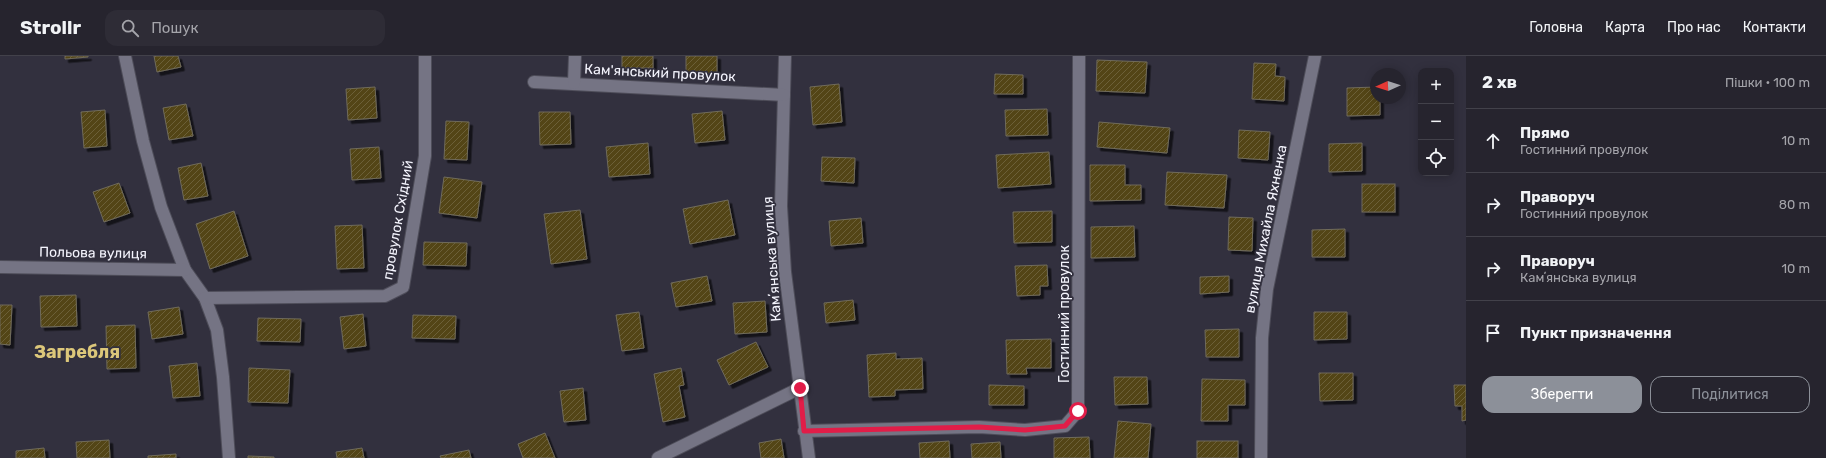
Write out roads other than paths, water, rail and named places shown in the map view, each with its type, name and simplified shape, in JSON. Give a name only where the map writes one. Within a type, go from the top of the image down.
[{"type":"street","points":[[125,56],[143,141],[160,207],[185,270],[205,298],[218,330],[224,377],[229,458]]},
{"type":"street","name":"провулок Східний","points":[[205,298],[385,296],[403,287],[425,156],[425,56]]},
{"type":"street","points":[[574,83],[576,56]]},
{"type":"street","name":"Камʼянська вулиця","points":[[784,56],[782,213],[786,272],[804,431],[809,458]]},
{"type":"street","name":"Гостинний провулок","points":[[804,431],[979,427],[1025,430],[1065,426],[1078,411],[1079,56]]},
{"type":"street","name":"вулиця Михайла Яхненка","points":[[1261,458],[1262,338],[1267,289],[1315,56]]},
{"type":"street","name":"Кам'янський провулок","points":[[534,82],[784,95]]},
{"type":"street","name":"Польова вулиця","points":[[0,267],[185,270]]},
{"type":"street","points":[[658,458],[800,388]]},
{"type":"district","name":"Загребля","points":[[77,352]]}]
